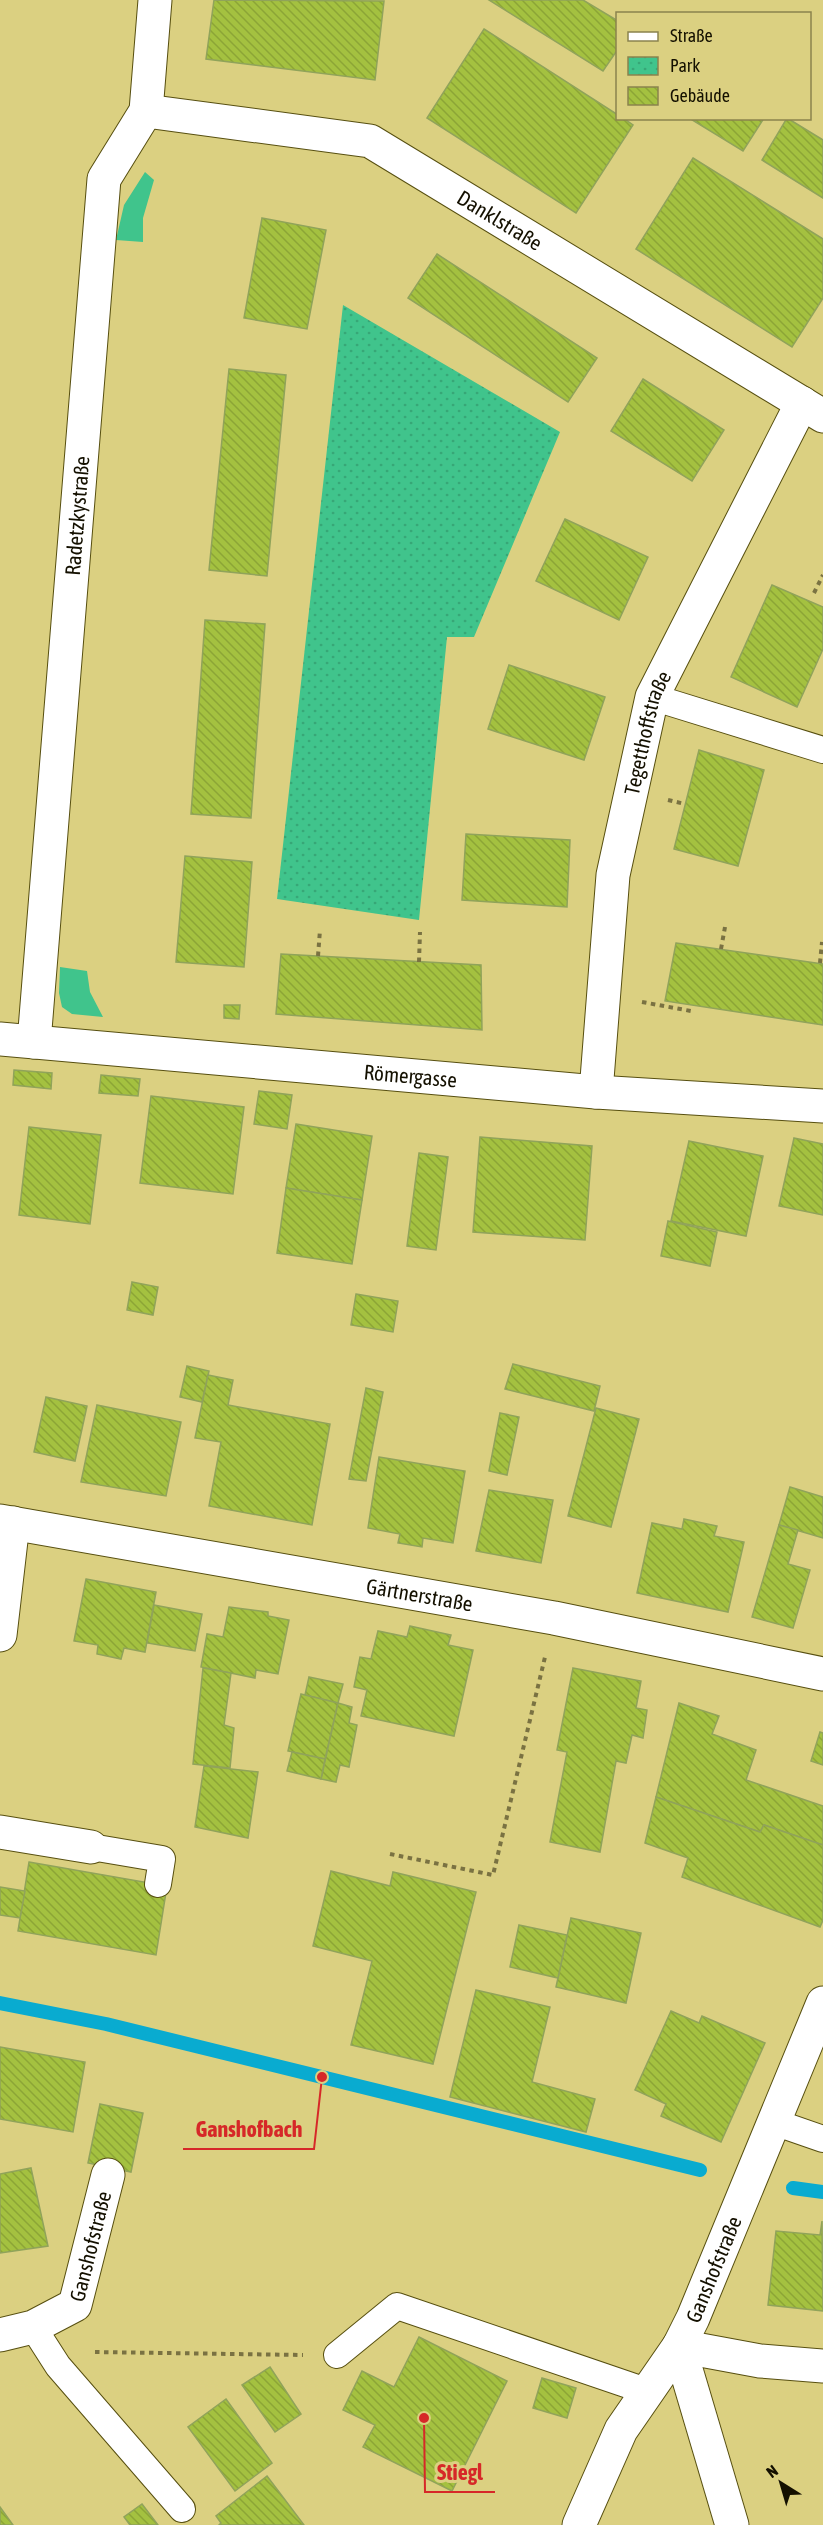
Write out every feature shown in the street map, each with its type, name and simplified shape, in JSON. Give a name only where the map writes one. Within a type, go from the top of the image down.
[{"type":"street","name":"Radetzkystraße","points":[[34,1042],[105,179],[146,111],[155,0]]},
{"type":"street","name":"Danklstraße","points":[[146,111],[370,141],[812,410]]},
{"type":"street","name":"Tegetthoffstraße","points":[[596,1092],[613,875],[652,697],[812,410]]},
{"type":"street","name":"Römergasse","points":[[0,1039],[596,1092],[823,1106]]},
{"type":"street","name":"Gärtnerstraße","points":[[0,1635],[7,1522],[554,1618],[823,1674]]},
{"type":"street","points":[[0,1832],[91,1847]]},
{"type":"street","name":"Ganshofstraße","points":[[579,2525],[621,2430],[679,2346],[823,2003]]},
{"type":"street","name":"Ganshofstraße","points":[[0,2335],[39,2339],[75,2306],[108,2175]]},
{"type":"street","points":[[732,2525],[679,2346],[760,2361],[823,2366]]},
{"type":"lane","points":[[652,697],[823,750]]},
{"type":"lane","points":[[91,1847],[162,1859],[158,1884]]},
{"type":"lane","points":[[774,2122],[823,2139]]},
{"type":"lane","points":[[337,2355],[397,2306],[646,2391]]},
{"type":"lane","points":[[39,2339],[182,2509]]},
{"type":"path","points":[[814,593],[823,575]]},
{"type":"path","points":[[721,949],[725,927]]},
{"type":"path","points":[[318,956],[320,930]]},
{"type":"path","points":[[419,962],[420,932]]},
{"type":"path","points":[[820,963],[822,942]]},
{"type":"path","points":[[603,995],[691,1011]]},
{"type":"path","points":[[390,1854],[494,1875],[554,1618]]},
{"type":"path","points":[[39,2339],[228,2355],[337,2355]]},
{"type":"green space","points":[[145,172],[154,180],[143,218],[143,242],[116,240],[124,205]]},
{"type":"green space","points":[[343,305],[560,432],[474,637],[447,637],[419,920],[277,899]]},
{"type":"green space","points":[[60,967],[87,971],[90,992],[103,1017],[72,1014],[62,1007],[59,993]]},
{"type":"building","points":[[214,0],[384,1],[375,80],[206,59]]},
{"type":"building","points":[[489,0],[583,0],[616,20],[616,52],[603,71]]},
{"type":"building","points":[[484,29],[616,114],[616,120],[626,120],[633,125],[576,213],[427,118]]},
{"type":"building","points":[[692,120],[763,120],[743,151]]},
{"type":"building","points":[[786,120],[790,120],[823,140],[823,198],[762,160]]},
{"type":"building","points":[[693,158],[823,239],[823,298],[792,347],[636,249]]},
{"type":"building","points":[[262,218],[326,230],[307,329],[244,318]]},
{"type":"building","points":[[437,254],[597,358],[568,402],[408,298]]},
{"type":"building","points":[[229,369],[286,375],[267,576],[209,570]]},
{"type":"building","points":[[643,379],[724,430],[692,481],[611,431]]},
{"type":"building","points":[[565,519],[648,557],[619,620],[536,581]]},
{"type":"building","points":[[772,585],[823,607],[823,649],[797,707],[731,677]]},
{"type":"building","points":[[205,620],[265,624],[251,818],[191,814]]},
{"type":"building","points":[[509,665],[605,697],[584,760],[488,729]]},
{"type":"building","points":[[699,750],[764,770],[738,866],[674,849]]},
{"type":"building","points":[[466,834],[570,840],[567,907],[462,900]]},
{"type":"building","points":[[185,856],[252,862],[244,967],[176,962]]},
{"type":"building","points":[[676,943],[823,964],[823,1025],[665,1001]]},
{"type":"building","points":[[281,954],[481,965],[482,1030],[276,1014]]},
{"type":"building","points":[[224,1005],[240,1005],[239,1019],[224,1018]]},
{"type":"building","points":[[14,1070],[52,1073],[51,1089],[13,1085]]},
{"type":"building","points":[[101,1075],[140,1079],[138,1096],[99,1093]]},
{"type":"building","points":[[259,1091],[292,1095],[287,1129],[254,1124]]},
{"type":"building","points":[[151,1096],[244,1107],[233,1194],[140,1183]]},
{"type":"building","points":[[296,1124],[372,1136],[362,1200],[286,1188]]},
{"type":"building","points":[[29,1127],[101,1135],[90,1224],[19,1215]]},
{"type":"building","points":[[480,1137],[592,1146],[585,1240],[473,1232]]},
{"type":"building","points":[[794,1138],[823,1144],[823,1215],[779,1206]]},
{"type":"building","points":[[689,1141],[763,1156],[746,1236],[671,1221]]},
{"type":"building","points":[[419,1153],[448,1157],[436,1250],[407,1246]]},
{"type":"building","points":[[286,1188],[362,1200],[352,1264],[277,1253]]},
{"type":"building","points":[[668,1221],[717,1232],[710,1266],[661,1256]]},
{"type":"building","points":[[132,1282],[158,1287],[153,1315],[127,1310]]},
{"type":"building","points":[[356,1294],[398,1301],[393,1332],[351,1325]]},
{"type":"building","points":[[513,1364],[600,1386],[594,1411],[505,1389]]},
{"type":"building","points":[[187,1366],[209,1371],[202,1402],[180,1397]]},
{"type":"building","points":[[208,1375],[233,1380],[228,1405],[330,1424],[312,1525],[209,1506],[221,1442],[195,1438]]},
{"type":"building","points":[[366,1388],[383,1392],[366,1481],[349,1479]]},
{"type":"building","points":[[46,1397],[87,1406],[75,1461],[34,1452]]},
{"type":"building","points":[[97,1405],[181,1422],[166,1496],[81,1482]]},
{"type":"building","points":[[596,1408],[639,1419],[611,1527],[568,1516]]},
{"type":"building","points":[[500,1413],[519,1417],[507,1475],[489,1471]]},
{"type":"building","points":[[379,1457],[465,1471],[453,1543],[423,1538],[422,1547],[398,1543],[400,1534],[368,1528]]},
{"type":"building","points":[[790,1487],[823,1497],[823,1538],[779,1525]]},
{"type":"building","points":[[489,1490],[553,1500],[541,1563],[476,1551]]},
{"type":"building","points":[[684,1519],[717,1526],[714,1536],[744,1542],[728,1612],[637,1593],[652,1523],[682,1529]]},
{"type":"building","points":[[779,1525],[798,1530],[788,1564],[810,1570],[793,1628],[752,1617]]},
{"type":"building","points":[[86,1579],[156,1592],[145,1652],[124,1648],[121,1659],[97,1654],[98,1645],[74,1641]]},
{"type":"building","points":[[154,1605],[202,1614],[195,1651],[147,1643]]},
{"type":"building","points":[[229,1607],[268,1612],[268,1616],[289,1620],[278,1674],[256,1670],[255,1678],[201,1667],[207,1634],[223,1637]]},
{"type":"building","points":[[410,1626],[451,1635],[448,1645],[473,1650],[454,1736],[361,1716],[367,1690],[354,1687],[360,1657],[371,1659],[378,1631],[407,1637]]},
{"type":"building","points":[[203,1668],[231,1673],[224,1725],[234,1728],[230,1768],[193,1764]]},
{"type":"building","points":[[573,1668],[641,1681],[636,1708],[647,1710],[643,1738],[632,1735],[626,1763],[616,1761],[600,1852],[550,1842],[567,1752],[557,1750]]},
{"type":"building","points":[[309,1677],[343,1684],[338,1703],[305,1695]]},
{"type":"building","points":[[301,1694],[338,1703],[325,1759],[288,1751]]},
{"type":"building","points":[[338,1703],[352,1707],[349,1723],[357,1725],[349,1767],[340,1765],[336,1782],[321,1779]]},
{"type":"building","points":[[679,1703],[719,1716],[712,1734],[756,1750],[746,1780],[823,1806],[823,1845],[764,1825],[760,1832],[656,1797]]},
{"type":"building","points":[[820,1732],[823,1733],[823,1765],[811,1761]]},
{"type":"building","points":[[292,1752],[325,1759],[321,1779],[287,1771]]},
{"type":"building","points":[[204,1766],[258,1772],[248,1838],[195,1827]]},
{"type":"building","points":[[656,1797],[760,1832],[764,1825],[823,1845],[823,1920],[820,1927],[682,1877],[688,1858],[645,1843]]},
{"type":"building","points":[[29,1862],[167,1886],[156,1955],[18,1931]]},
{"type":"building","points":[[331,1871],[390,1886],[393,1872],[476,1892],[433,2064],[351,2045],[372,1961],[313,1946]]},
{"type":"building","points":[[0,1887],[25,1891],[20,1918],[0,1915]]},
{"type":"building","points":[[571,1918],[641,1933],[626,2003],[556,1987]]},
{"type":"building","points":[[519,1925],[567,1935],[558,1978],[510,1967]]},
{"type":"building","points":[[476,1990],[550,2007],[532,2082],[595,2099],[586,2132],[450,2097]]},
{"type":"building","points":[[671,2011],[699,2023],[702,2016],[765,2043],[721,2142],[661,2116],[666,2104],[635,2090]]},
{"type":"building","points":[[0,2047],[85,2062],[73,2132],[0,2119]]},
{"type":"building","points":[[100,2104],[143,2113],[131,2172],[88,2163]]},
{"type":"building","points":[[31,2168],[48,2246],[0,2253],[0,2174]]},
{"type":"building","points":[[822,2221],[823,2311],[768,2305],[776,2231],[820,2235]]},
{"type":"building","points":[[419,2337],[507,2381],[452,2491],[363,2447],[375,2425],[343,2410],[362,2371],[394,2387]]},
{"type":"building","points":[[270,2367],[301,2414],[275,2432],[242,2385]]},
{"type":"building","points":[[542,2378],[576,2388],[567,2418],[533,2408]]},
{"type":"building","points":[[226,2399],[272,2463],[235,2491],[188,2427]]},
{"type":"building","points":[[267,2476],[304,2525],[219,2525],[221,2523],[216,2516]]},
{"type":"building","points":[[142,2504],[158,2525],[130,2525],[124,2517]]},
{"type":"building","points":[[0,2507],[13,2525],[0,2525]]},
{"type":"waterway","points":[[0,2003],[106,2024],[700,2170]]},
{"type":"waterway","points":[[793,2188],[823,2192]]},
{"type":"place","name":"Ganshofbach","points":[[322,2077]]},
{"type":"place","name":"Stiegl","points":[[424,2418]]}]
